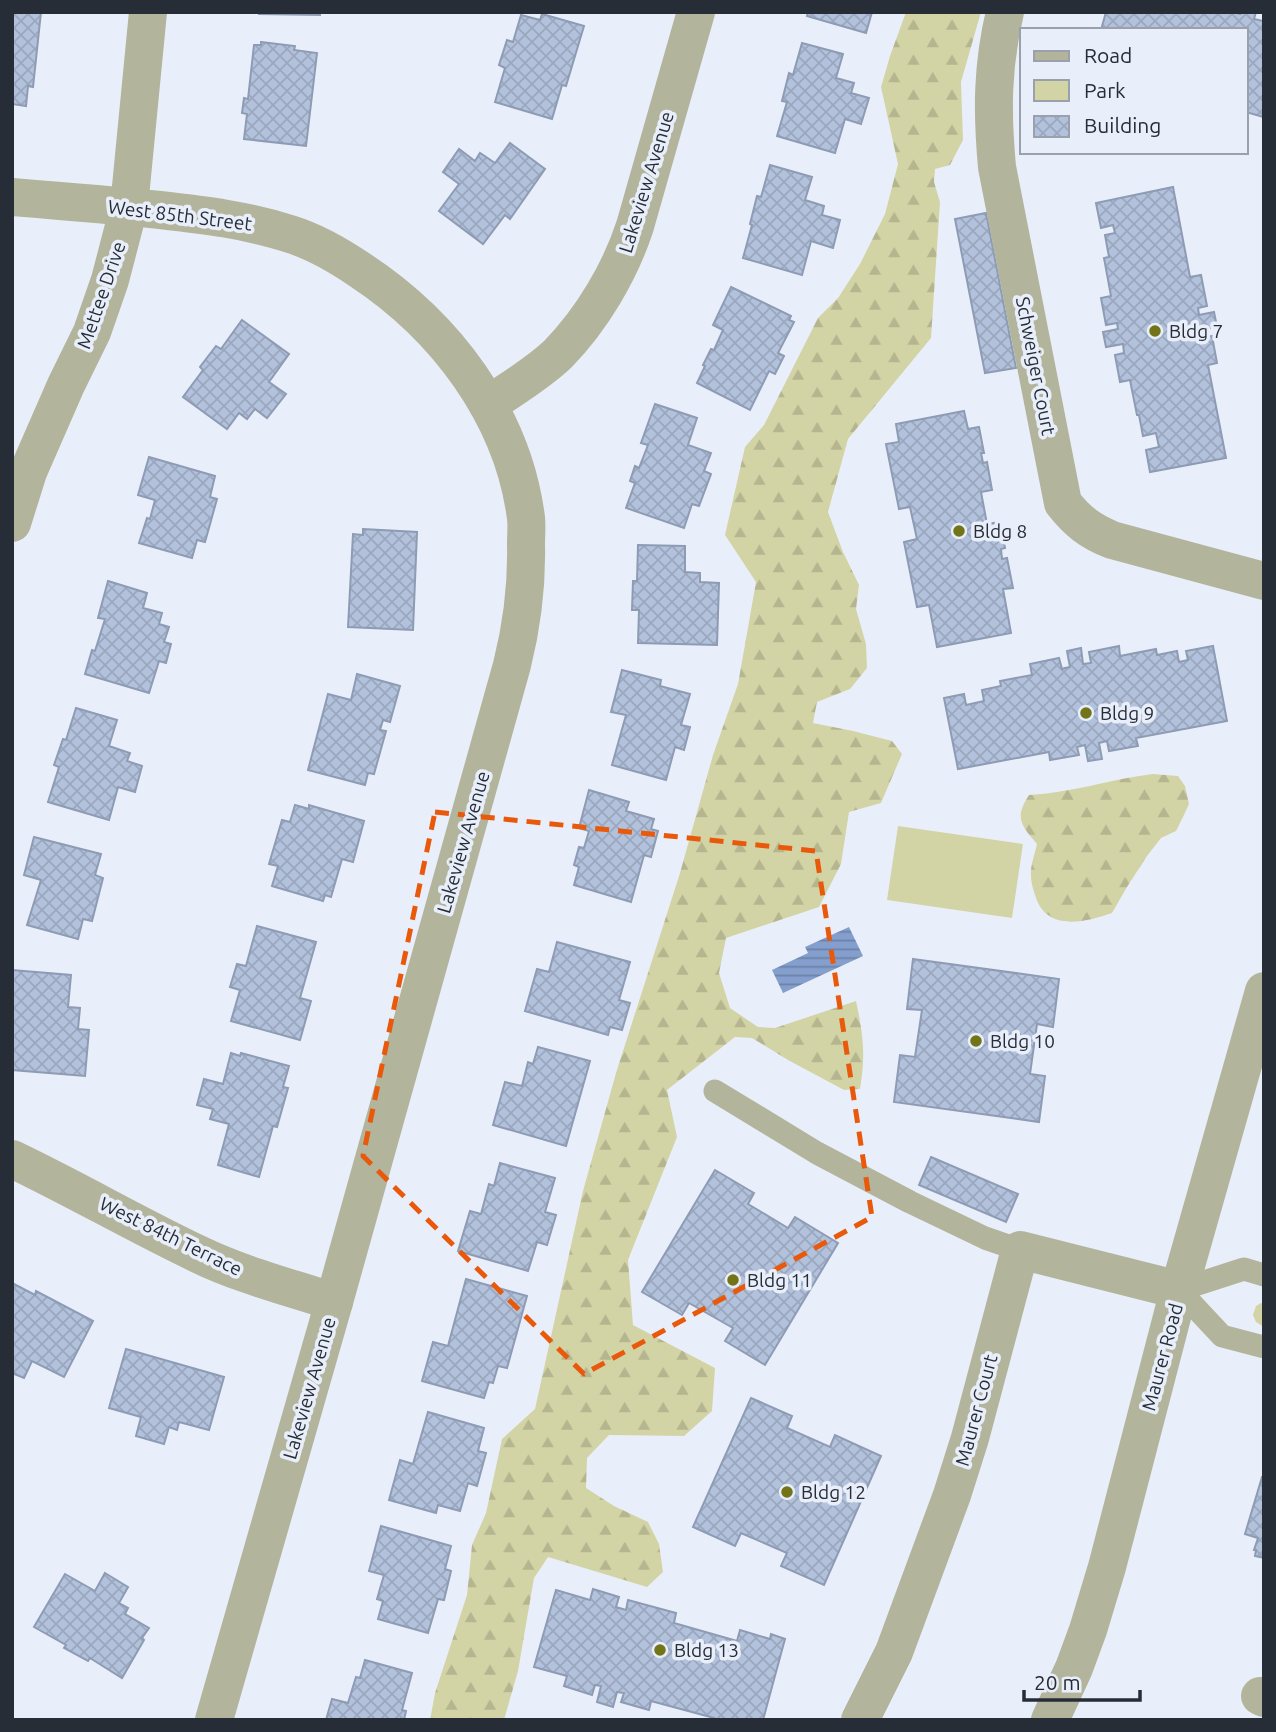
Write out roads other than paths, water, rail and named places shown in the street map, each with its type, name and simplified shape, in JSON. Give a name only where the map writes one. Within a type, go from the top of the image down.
[{"type":"street","name":"Mettee Drive","points":[[12,523],[28,472],[92,332],[110,280],[129,207],[148,12]]},
{"type":"street","name":"Lakeview Avenue","points":[[214,1720],[334,1302],[521,626],[526,519],[517,475],[506,442],[488,405],[557,354],[604,294],[618,270],[635,226],[696,12]]},
{"type":"street","name":"Schweiger Court","points":[[1004,12],[996,51],[993,95],[997,167],[1063,503],[1075,518],[1092,531],[1112,540],[1264,581]]},
{"type":"street","name":"West 85th Street","points":[[12,197],[129,207],[252,222],[318,244],[384,285],[423,320],[444,342],[488,405]]},
{"type":"street","name":"Maurer Road","points":[[1050,1720],[1074,1668],[1107,1567],[1179,1290],[1264,991]]},
{"type":"street","name":"West 84th Terrace","points":[[12,1159],[199,1254],[334,1302]]},
{"type":"street","points":[[1020,1250],[1179,1290]]},
{"type":"street","name":"Maurer Court","points":[[860,1720],[894,1652],[952,1495],[970,1438],[1020,1250]]},
{"type":"lane","points":[[715,1091],[817,1153],[910,1202],[985,1238],[1020,1250]]},
{"type":"lane","points":[[1264,1275],[1244,1269],[1179,1290],[1222,1336],[1264,1346]]},
{"type":"water","points":[[849,927],[863,956],[783,993],[772,970],[808,953],[805,947]]},
{"type":"place","name":"Bldg 7","points":[[1155,331]]},
{"type":"place","name":"Bldg 8","points":[[959,531]]},
{"type":"place","name":"Bldg 9","points":[[1086,713]]},
{"type":"place","name":"Bldg 10","points":[[976,1041]]},
{"type":"place","name":"Bldg 11","points":[[733,1280]]},
{"type":"place","name":"Bldg 12","points":[[787,1492]]},
{"type":"place","name":"Bldg 13","points":[[660,1650]]}]
